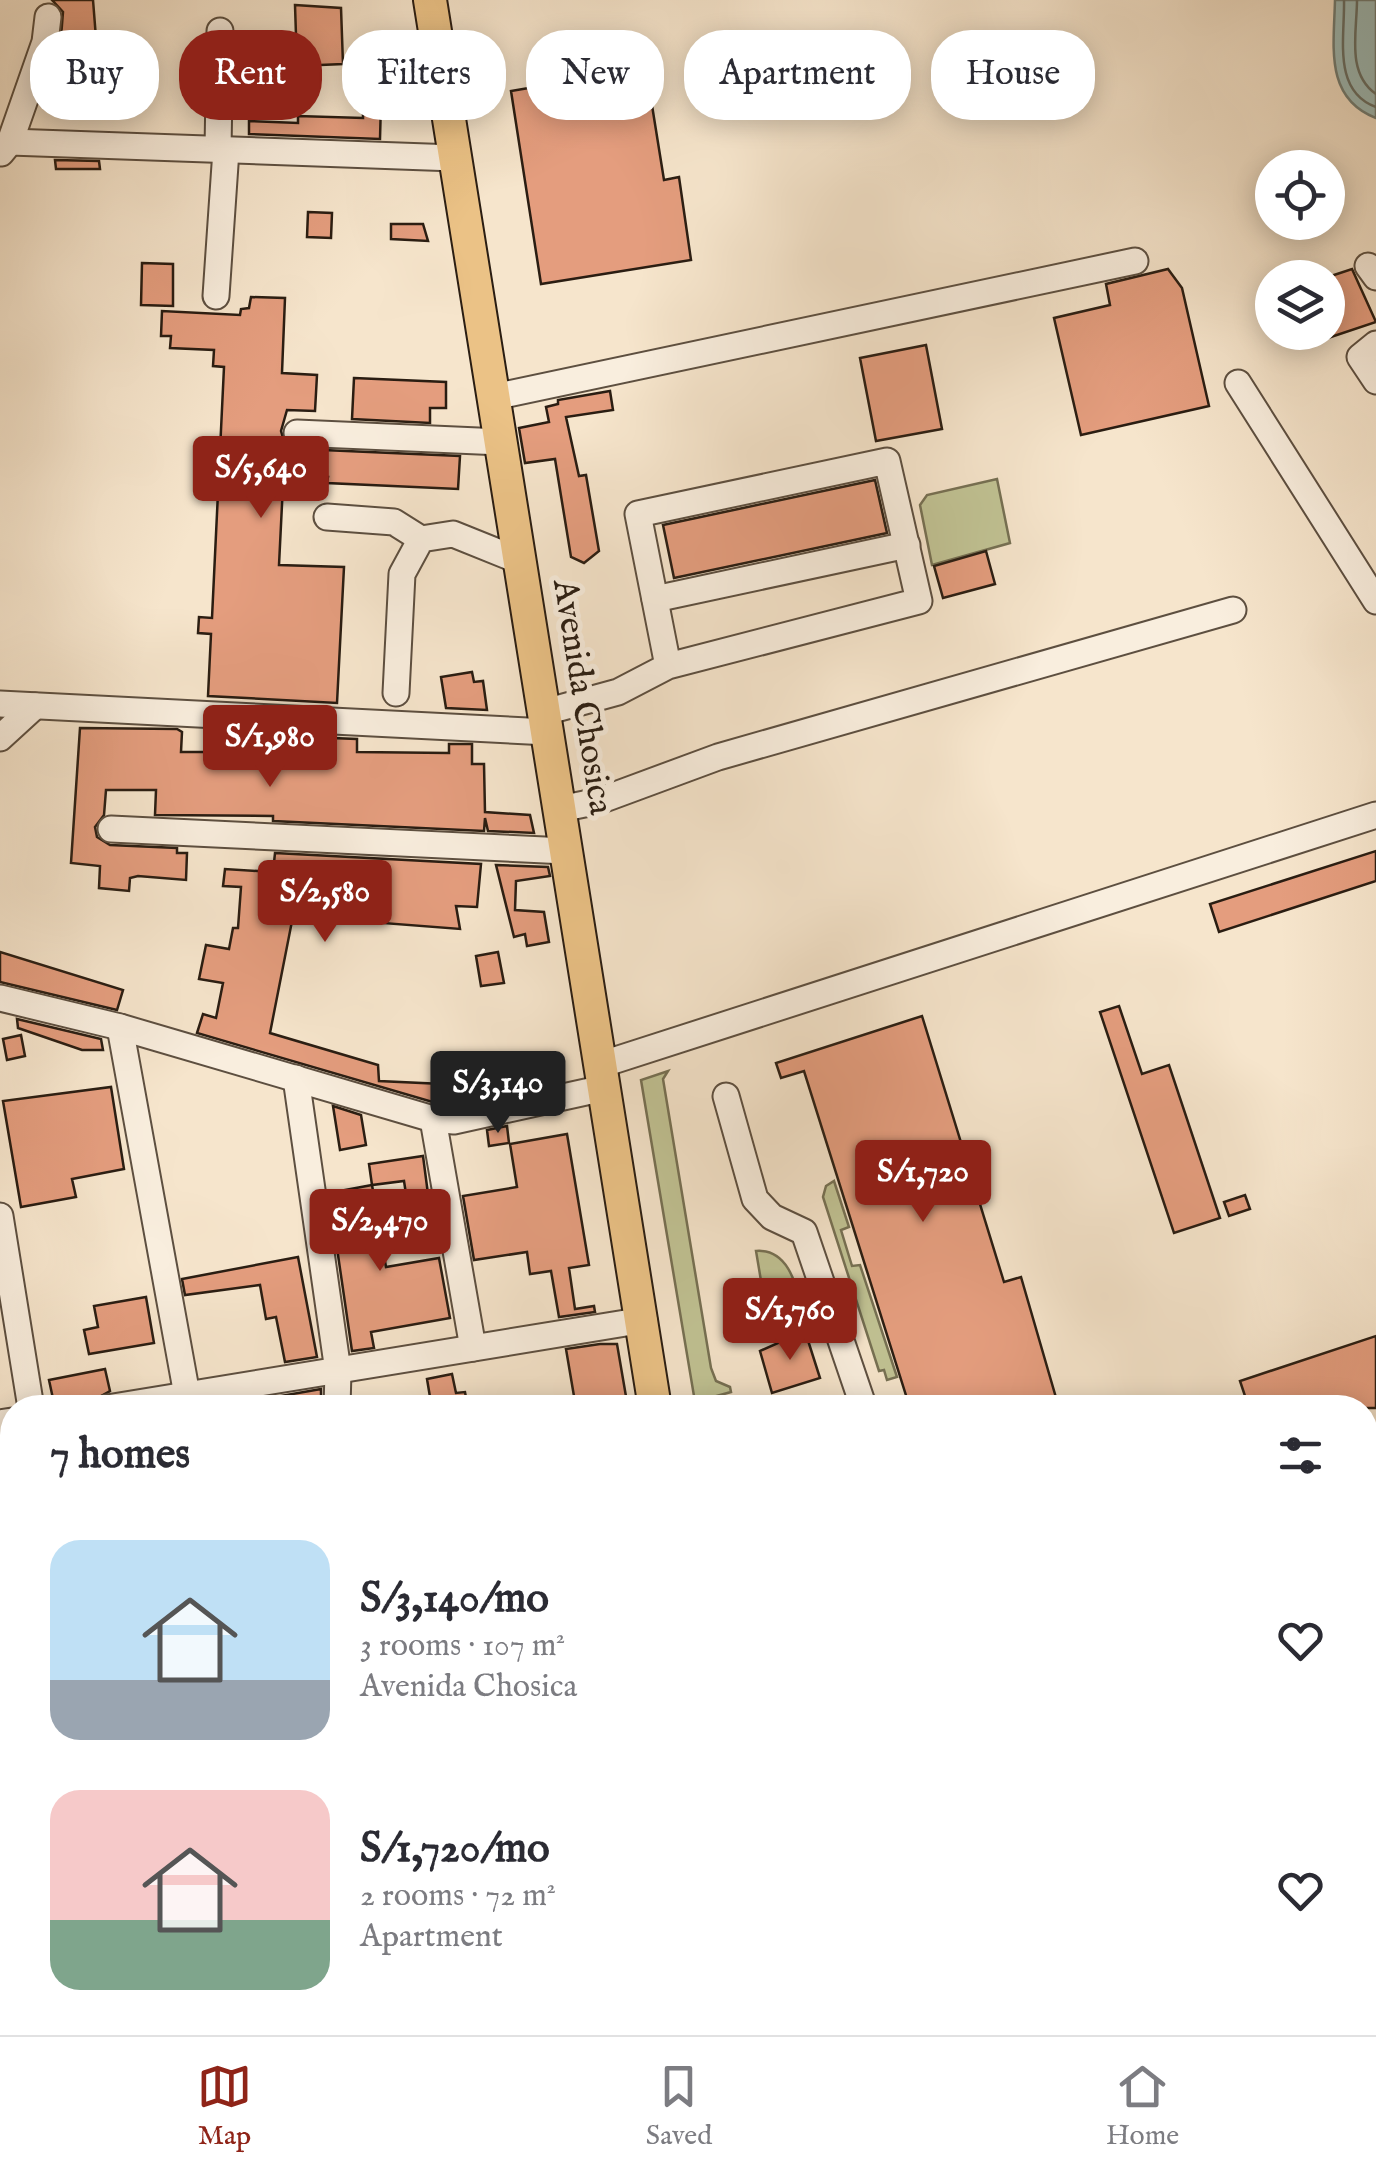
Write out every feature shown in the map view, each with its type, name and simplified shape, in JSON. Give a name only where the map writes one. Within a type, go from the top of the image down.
[{"type":"main road","name":"Avenida Chosica","points":[[430,0],[653,1395]]},
{"type":"street","points":[[48,17],[45,42],[5,148],[455,158]]},
{"type":"street","points":[[216,296],[221,120]]},
{"type":"street","points":[[494,397],[1135,260]]},
{"type":"street","points":[[1376,344],[1360,358],[1376,381]]},
{"type":"street","points":[[1238,384],[1376,601]]},
{"type":"street","points":[[297,433],[501,442]]},
{"type":"street","points":[[0,704],[546,722],[668,666],[919,600],[887,461],[638,514],[668,666]]},
{"type":"street","points":[[326,517],[394,522],[421,539],[453,534],[520,562]]},
{"type":"street","points":[[396,693],[402,574],[421,539]]},
{"type":"street","points":[[655,599],[907,545]]},
{"type":"street","points":[[560,810],[600,801],[718,756],[1233,610]]},
{"type":"street","points":[[0,738],[35,706]]},
{"type":"street","points":[[0,998],[120,1027],[434,1119],[454,1120],[602,1077],[1376,815]]},
{"type":"street","points":[[111,829],[566,851]]},
{"type":"street","points":[[120,1027],[187,1395]]},
{"type":"street","points":[[296,1078],[338,1370],[337,1395]]},
{"type":"street","points":[[726,1096],[754,1199],[772,1216],[804,1232],[860,1395]]},
{"type":"street","points":[[434,1119],[473,1348]]},
{"type":"street","points":[[0,1216],[30,1395]]},
{"type":"street","points":[[193,1395],[644,1320]]},
{"type":"green space","points":[[997,479],[1010,543],[932,565],[920,505],[927,495]]},
{"type":"green space","points":[[668,1071],[663,1079],[711,1368],[716,1381],[730,1387],[731,1392],[720,1395],[694,1395],[641,1080]]},
{"type":"green space","points":[[834,1181],[849,1227],[841,1230],[852,1266],[860,1265],[897,1377],[887,1380],[884,1370],[879,1371],[823,1197],[826,1186]]},
{"type":"green space","points":[[756,1251],[768,1252],[786,1265],[807,1324],[785,1330],[784,1325],[769,1328]]},
{"type":"water","points":[[1335,0],[1376,0],[1376,118],[1359,109],[1340,84],[1334,52]]},
{"type":"building","points":[[52,0],[93,0],[95,30],[62,30],[63,12]]},
{"type":"building","points":[[295,5],[341,8],[342,64],[322,65],[322,30],[296,30]]},
{"type":"building","points":[[526,88],[526,120],[654,120],[664,180],[679,177],[691,260],[541,284],[511,91]]},
{"type":"building","points":[[322,117],[381,120],[380,139],[249,134],[249,121],[298,123],[322,120]]},
{"type":"building","points":[[55,160],[99,161],[100,169],[56,169]]},
{"type":"building","points":[[308,212],[332,213],[331,238],[307,237]]},
{"type":"building","points":[[391,224],[423,224],[428,241],[391,239]]},
{"type":"building","points":[[142,263],[173,264],[173,306],[141,305]]},
{"type":"building","points":[[1168,269],[1182,288],[1209,406],[1081,435],[1054,318],[1110,305],[1106,284]]},
{"type":"building","points":[[1352,269],[1376,322],[1345,332],[1345,271]]},
{"type":"building","points":[[251,297],[285,298],[282,373],[317,375],[315,411],[287,410],[281,431],[285,444],[279,565],[344,567],[337,703],[208,696],[211,634],[198,633],[199,617],[212,618],[224,367],[213,366],[214,350],[170,348],[171,336],[161,336],[162,311],[240,315],[241,309],[249,308]]},
{"type":"building","points":[[926,345],[942,429],[876,441],[860,358]]},
{"type":"building","points":[[354,378],[446,382],[446,408],[430,408],[430,423],[352,419]]},
{"type":"building","points":[[610,391],[613,410],[566,417],[579,476],[586,475],[599,551],[584,563],[571,557],[555,459],[525,463],[519,428],[549,422],[546,407],[558,404],[558,400]]},
{"type":"building","points":[[323,450],[460,456],[458,489],[327,483],[328,477],[322,477]]},
{"type":"building","points":[[875,480],[887,533],[674,578],[663,525]]},
{"type":"building","points":[[986,551],[995,584],[943,598],[934,566]]},
{"type":"building","points":[[472,672],[474,682],[483,681],[487,710],[446,708],[441,677]]},
{"type":"building","points":[[80,728],[177,729],[182,732],[181,752],[227,752],[228,734],[357,739],[357,752],[449,753],[449,744],[472,744],[472,764],[484,764],[485,812],[530,815],[534,833],[488,831],[485,818],[484,831],[273,821],[273,816],[155,815],[156,790],[106,790],[104,815],[95,827],[97,837],[110,845],[177,848],[177,853],[187,853],[186,880],[138,876],[130,878],[129,891],[99,888],[100,866],[71,863]]},
{"type":"building","points":[[1376,851],[1376,881],[1219,932],[1210,904]]},
{"type":"building","points":[[275,853],[481,864],[477,907],[456,906],[460,929],[293,916],[270,1033],[378,1065],[379,1081],[486,1086],[487,1097],[453,1105],[436,1103],[197,1033],[203,1014],[216,1018],[223,983],[199,979],[206,945],[229,949],[233,928],[238,928],[241,887],[223,886],[225,869],[273,872]]},
{"type":"building","points":[[496,865],[548,867],[550,876],[516,881],[515,910],[544,912],[549,942],[527,946],[525,934],[514,937]]},
{"type":"building","points":[[0,952],[123,990],[117,1010],[0,982]]},
{"type":"building","points":[[498,952],[504,983],[481,986],[476,956]]},
{"type":"building","points":[[1119,1006],[1142,1074],[1169,1065],[1220,1218],[1174,1233],[1100,1012]]},
{"type":"building","points":[[922,1016],[1004,1282],[1021,1277],[1055,1395],[906,1395],[804,1071],[781,1078],[776,1063]]},
{"type":"building","points":[[17,1019],[101,1039],[103,1050],[82,1050],[18,1028]]},
{"type":"building","points":[[21,1035],[25,1056],[7,1060],[3,1039]]},
{"type":"building","points":[[535,1069],[538,1086],[516,1091],[513,1072]]},
{"type":"building","points":[[111,1087],[124,1169],[72,1179],[76,1197],[21,1207],[3,1101]]},
{"type":"building","points":[[333,1106],[361,1115],[366,1145],[340,1150]]},
{"type":"building","points":[[507,1126],[509,1143],[489,1146],[487,1130]]},
{"type":"building","points":[[567,1134],[589,1265],[569,1268],[575,1309],[594,1306],[595,1312],[559,1317],[551,1271],[530,1274],[527,1252],[474,1260],[463,1196],[517,1187],[510,1144]]},
{"type":"building","points":[[423,1156],[431,1217],[410,1220],[404,1181],[372,1185],[369,1164]]},
{"type":"building","points":[[372,1185],[386,1267],[439,1258],[450,1318],[371,1332],[374,1348],[352,1351],[329,1193]]},
{"type":"building","points":[[1245,1195],[1250,1209],[1229,1216],[1224,1202]]},
{"type":"building","points":[[298,1257],[317,1357],[285,1362],[276,1317],[266,1319],[260,1285],[185,1295],[182,1279]]},
{"type":"building","points":[[146,1297],[154,1343],[89,1354],[84,1330],[98,1327],[94,1306]]},
{"type":"building","points":[[805,1331],[820,1378],[772,1393],[760,1351]]},
{"type":"building","points":[[1376,1336],[1376,1395],[1245,1395],[1240,1381]]},
{"type":"building","points":[[617,1344],[626,1395],[574,1395],[566,1349]]},
{"type":"building","points":[[105,1369],[110,1391],[103,1395],[52,1395],[49,1380]]},
{"type":"building","points":[[452,1374],[456,1393],[466,1395],[430,1395],[427,1379]]},
{"type":"building","points":[[321,1389],[321,1395],[287,1395]]}]
